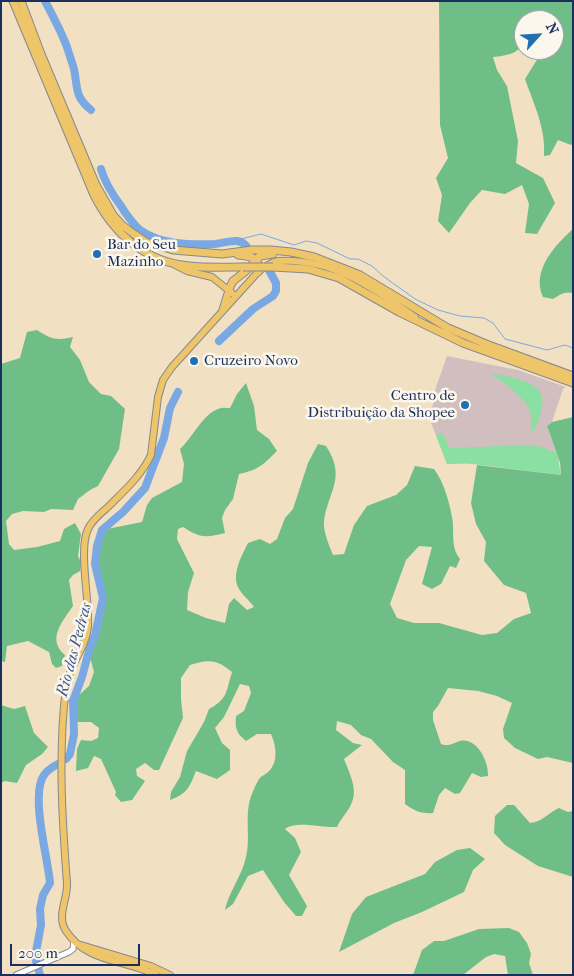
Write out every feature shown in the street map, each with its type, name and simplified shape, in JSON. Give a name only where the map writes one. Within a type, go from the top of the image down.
[{"type":"highway","points":[[13,1],[101,210],[115,229],[145,252],[166,262],[190,266],[308,269],[339,278],[428,326],[485,351],[573,383]]},
{"type":"highway","points":[[21,1],[41,54],[93,177],[106,204],[118,220],[146,242],[163,248],[183,252],[249,256],[256,260],[259,265],[258,272]]},
{"type":"highway","points":[[222,254],[252,250],[271,250],[314,257],[360,275],[405,304],[454,331],[573,376]]},
{"type":"highway","points":[[223,310],[233,281],[256,260],[267,254],[314,257]]},
{"type":"main road","points":[[156,975],[86,952],[66,931],[62,920],[62,908],[67,886],[61,781],[67,684],[88,628],[88,592],[84,547],[90,524],[144,470],[151,455],[158,398],[164,378],[258,272],[271,263],[283,260],[311,262],[345,273],[428,326]]},
{"type":"main road","points":[[166,262],[188,271],[212,277],[234,294],[239,294]]},
{"type":"main road","points":[[220,283],[223,310]]},
{"type":"main road","points":[[76,942],[151,966],[170,975]]},
{"type":"street","points":[[16,975],[69,952],[73,949],[76,942]]},
{"type":"shaded area","points":[[447,356],[518,370],[566,387],[563,389],[552,422],[547,426],[560,462],[447,464],[430,420],[436,387]]},
{"type":"green space","points":[[439,1],[573,1],[573,143],[571,145],[558,140],[550,155],[544,156],[541,126],[525,79],[537,60],[564,60],[564,10],[514,10],[514,52],[493,57],[497,70],[507,86],[518,141],[516,163],[543,178],[555,203],[537,234],[525,233],[529,204],[522,185],[505,194],[482,190],[470,203],[449,233],[438,221],[442,195],[436,178],[448,158],[440,125]]},
{"type":"green space","points":[[573,229],[573,293],[565,293],[553,299],[543,297],[540,287],[542,268],[552,251]]},
{"type":"green space","points":[[37,330],[54,338],[73,337],[70,347],[80,360],[89,382],[101,394],[111,396],[125,409],[119,449],[98,486],[78,499],[73,510],[23,511],[12,514],[6,521],[9,544],[14,550],[60,541],[64,529],[75,523],[81,534],[78,556],[81,562],[80,571],[69,580],[73,606],[61,624],[57,636],[59,649],[65,655],[62,666],[56,668],[52,664],[49,652],[28,641],[7,646],[5,662],[1,661],[1,364],[20,358],[27,332]]},
{"type":"green space","points":[[490,373],[527,382],[539,391],[542,396],[542,404],[535,430],[531,431],[531,413],[523,399]]},
{"type":"green space","points":[[246,383],[254,406],[257,430],[269,439],[277,451],[260,466],[239,474],[233,499],[222,518],[225,533],[203,536],[183,527],[178,529],[177,539],[194,573],[188,592],[187,610],[225,623],[229,604],[234,598],[247,610],[254,607],[242,594],[237,585],[236,574],[241,558],[248,543],[260,539],[270,544],[277,539],[285,518],[293,509],[308,463],[318,444],[326,446],[335,467],[336,476],[324,521],[325,534],[333,555],[344,554],[354,525],[367,506],[396,495],[407,485],[415,466],[434,469],[441,480],[451,511],[455,549],[460,559],[456,568],[450,566],[441,584],[432,589],[422,584],[432,547],[419,546],[406,560],[390,604],[397,618],[414,623],[439,623],[482,635],[497,633],[514,619],[531,613],[526,593],[504,585],[484,561],[486,542],[476,524],[471,503],[477,465],[561,475],[560,462],[547,426],[552,422],[573,417],[573,763],[547,757],[538,759],[515,748],[504,738],[503,729],[512,703],[497,696],[478,691],[448,688],[433,712],[433,720],[441,744],[449,745],[460,741],[472,743],[484,758],[488,776],[481,777],[472,773],[460,793],[455,794],[445,788],[439,795],[433,813],[422,812],[405,804],[405,770],[393,762],[371,739],[361,735],[351,725],[337,721],[336,730],[353,743],[362,745],[344,759],[354,792],[351,805],[337,827],[296,825],[285,829],[295,838],[301,852],[289,875],[307,906],[302,916],[296,916],[284,902],[263,870],[248,876],[233,904],[225,910],[246,857],[248,811],[251,796],[259,779],[274,764],[276,754],[271,734],[257,734],[246,741],[237,730],[236,716],[244,711],[251,693],[249,686],[240,684],[224,717],[215,728],[222,743],[230,750],[230,770],[217,779],[196,771],[187,789],[181,795],[170,800],[171,792],[180,777],[187,751],[204,722],[209,709],[220,702],[225,694],[232,672],[227,668],[212,661],[190,665],[181,678],[183,718],[159,770],[154,770],[145,763],[136,769],[137,776],[145,781],[132,800],[121,802],[115,795],[116,792],[101,759],[94,756],[88,768],[76,771],[77,749],[81,740],[91,741],[98,738],[99,728],[91,722],[76,722],[75,708],[79,695],[89,686],[94,672],[90,657],[101,626],[105,605],[95,564],[97,546],[102,530],[142,522],[147,505],[152,498],[182,482],[184,464],[180,449],[208,416],[220,408],[230,408],[237,394]]},
{"type":"green space","points":[[443,433],[449,448],[530,445],[542,447],[557,453],[561,475],[465,463],[447,464],[436,435]]},
{"type":"green space","points":[[1,705],[14,709],[25,706],[34,733],[48,747],[42,754],[26,765],[17,783],[5,781],[1,783]]},
{"type":"green space","points":[[507,805],[514,805],[530,823],[542,819],[559,808],[568,812],[573,811],[573,877],[538,866],[505,845],[494,833],[495,816]]},
{"type":"green space","points":[[470,848],[485,859],[473,870],[464,892],[394,923],[339,952],[352,914],[366,897],[425,874],[435,862],[457,850]]},
{"type":"green space","points":[[509,928],[519,932],[527,943],[531,954],[529,963],[533,975],[508,975],[505,956],[494,954],[486,957],[463,975],[413,975],[422,950],[434,941],[444,941],[479,929]]},
{"type":"waterway","name":"Rio das Pedras","points":[[45,1],[67,47],[74,69],[79,96],[91,110]]},
{"type":"waterway","points":[[101,169],[109,188],[127,215],[140,230],[148,235],[157,239],[186,244],[215,244],[237,241],[247,247]]},
{"type":"waterway","points":[[237,240],[261,234],[294,245],[306,241],[317,243],[350,259],[358,259],[372,266],[415,299],[438,310],[460,316],[484,318],[493,323],[505,339],[547,350],[565,345],[573,348]]},
{"type":"waterway","name":"Rio das Pedras","points":[[219,341],[253,309],[273,296],[276,291],[276,283],[270,272]]},
{"type":"waterway","name":"Rio das Pedras","points":[[66,759],[70,754],[74,734],[73,701],[95,635],[103,598],[95,564],[97,546],[102,530],[123,512],[145,488],[164,438],[170,408],[178,392]]},
{"type":"waterway","name":"Rio das Pedras","points":[[40,975],[35,957],[41,925],[40,909],[43,895],[50,883],[39,811],[40,784],[49,769],[60,763]]},
{"type":"place","name":"Bar do Seu Mazinho","points":[[97,254]]},
{"type":"place","name":"Cruzeiro Novo","points":[[194,361]]},
{"type":"place","name":"Centro de Distribuição da Shopee","points":[[465,405]]}]
